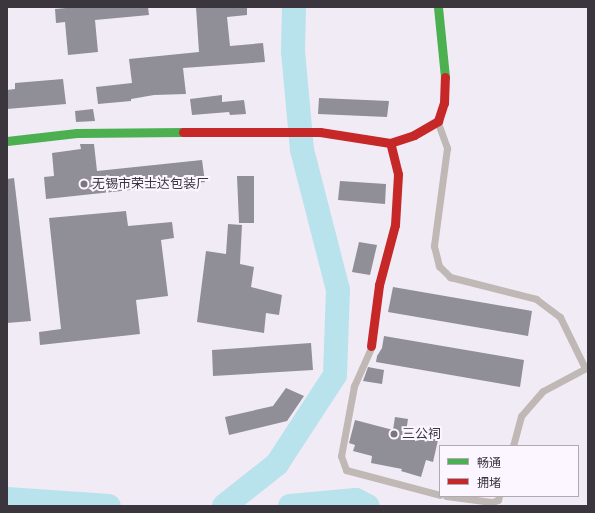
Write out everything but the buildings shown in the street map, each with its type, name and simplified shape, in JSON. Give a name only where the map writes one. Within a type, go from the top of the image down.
[{"type":"street","points":[[7,141],[77,133],[269,131],[320,132],[390,143],[414,135],[438,121],[444,103],[445,80],[438,7]]},
{"type":"street","points":[[372,346],[380,285],[395,225],[398,174],[390,143]]},
{"type":"lane","points":[[438,121],[447,148],[434,246],[439,266],[450,277],[536,298],[560,317],[587,367],[543,391],[521,416],[513,445]]},
{"type":"lane","points":[[372,346],[354,386],[341,456],[346,470],[439,495]]},
{"type":"lane","points":[[454,497],[492,502],[498,500],[499,497]]},
{"type":"waterway","points":[[224,506],[277,464],[335,375],[338,290],[302,150],[293,51],[294,7]]},
{"type":"waterway","points":[[7,499],[109,506]]},
{"type":"waterway","points":[[290,506],[356,500],[368,506]]},
{"type":"traffic: fast","points":[[438,7],[445,77]]},
{"type":"traffic: fast","points":[[7,141],[77,133],[183,132]]},
{"type":"traffic: jam","points":[[183,132],[320,132],[390,143],[414,135],[438,121],[444,103],[445,77]]},
{"type":"traffic: jam","points":[[371,346],[379,285],[395,225],[398,174],[390,143]]},
{"type":"place","name":"无锡市荣士达包装厂","points":[[84,184]]},
{"type":"place","name":"三公祠","points":[[394,434]]}]
